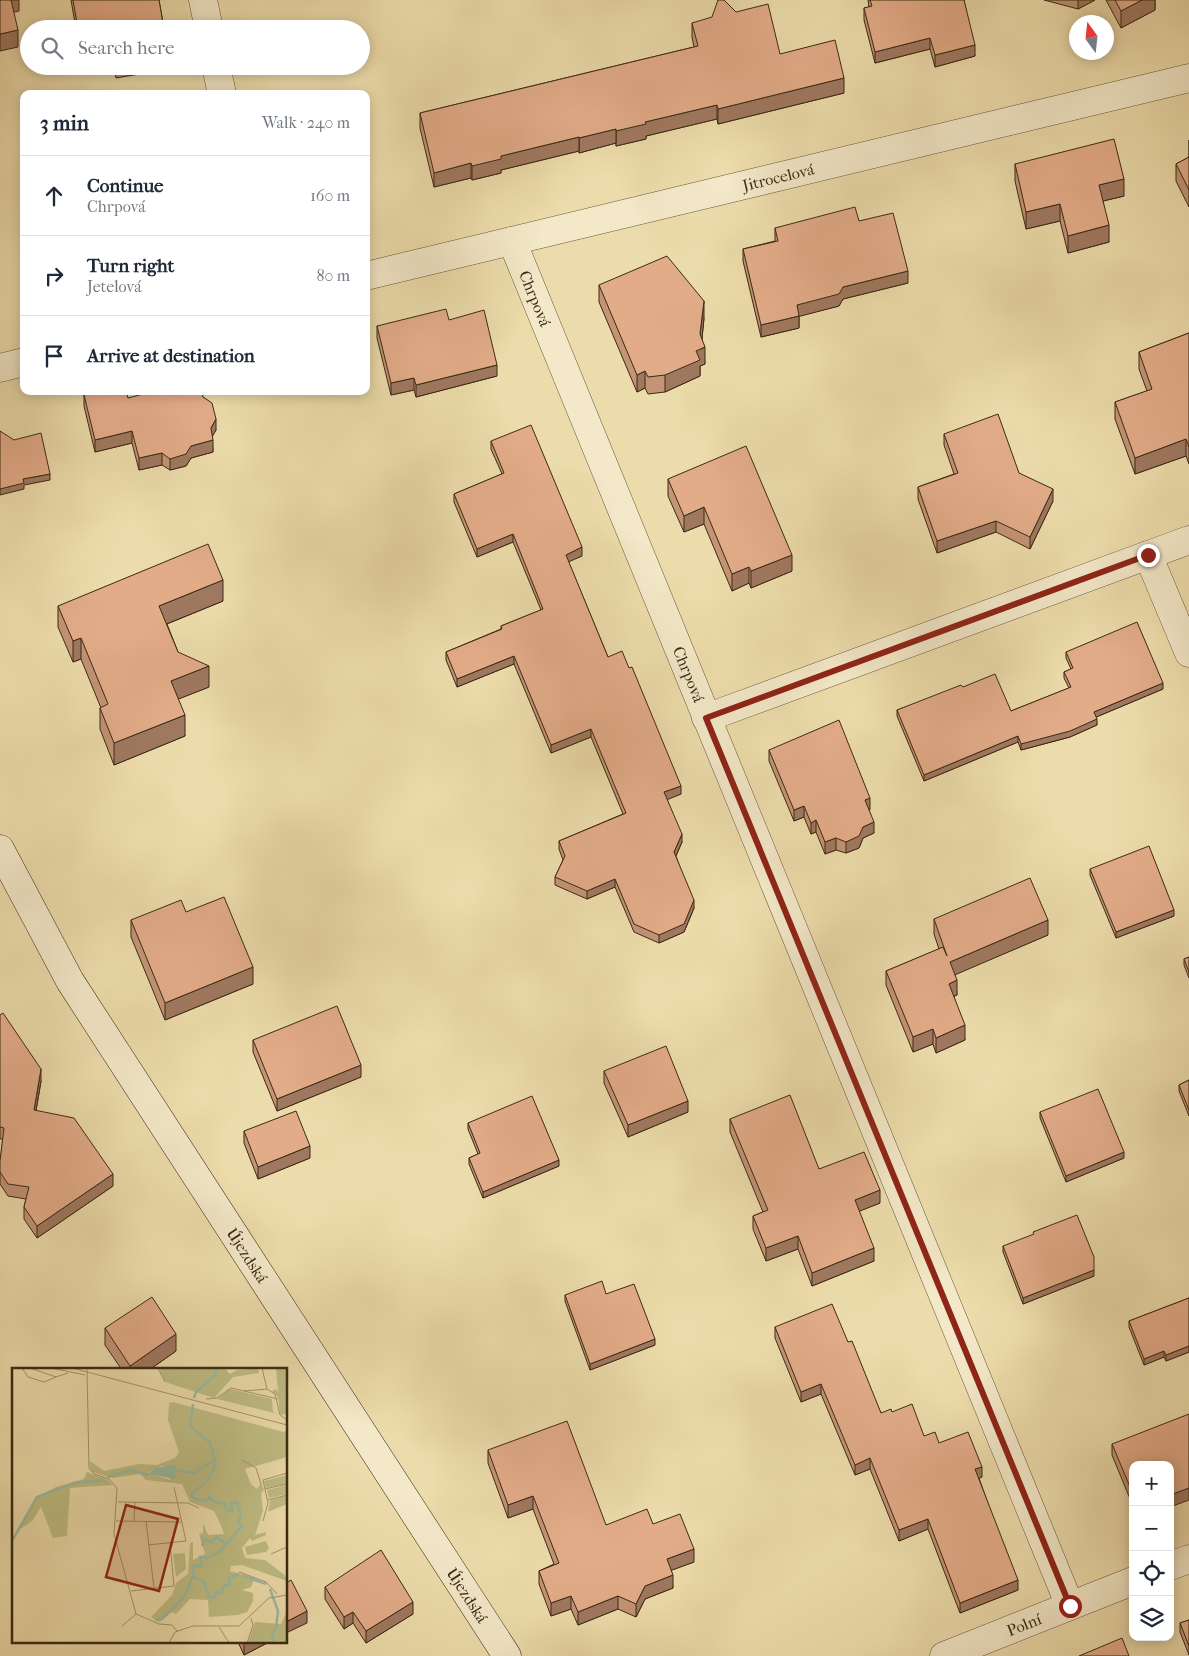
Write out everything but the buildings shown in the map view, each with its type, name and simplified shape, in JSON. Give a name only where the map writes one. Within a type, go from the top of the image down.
[{"type":"street","points":[[203,0],[207,20]]},
{"type":"street","points":[[218,75],[221,90]]},
{"type":"street","name":"Jitrocelová","points":[[370,275],[1189,78]]},
{"type":"street","name":"Chrpová","points":[[512,242],[1070,1606]]},
{"type":"street","points":[[0,368],[20,363]]},
{"type":"street","points":[[706,718],[1189,540]]},
{"type":"street","points":[[1148,555],[1189,653]]},
{"type":"street","name":"Újezdská","points":[[0,848],[70,980],[507,1656]]},
{"type":"street","points":[[1174,1565],[1189,1559]]},
{"type":"street","name":"Polní","points":[[944,1656],[1129,1583]]},
{"type":"route","points":[[1070,1606],[706,718],[1148,555]]}]
